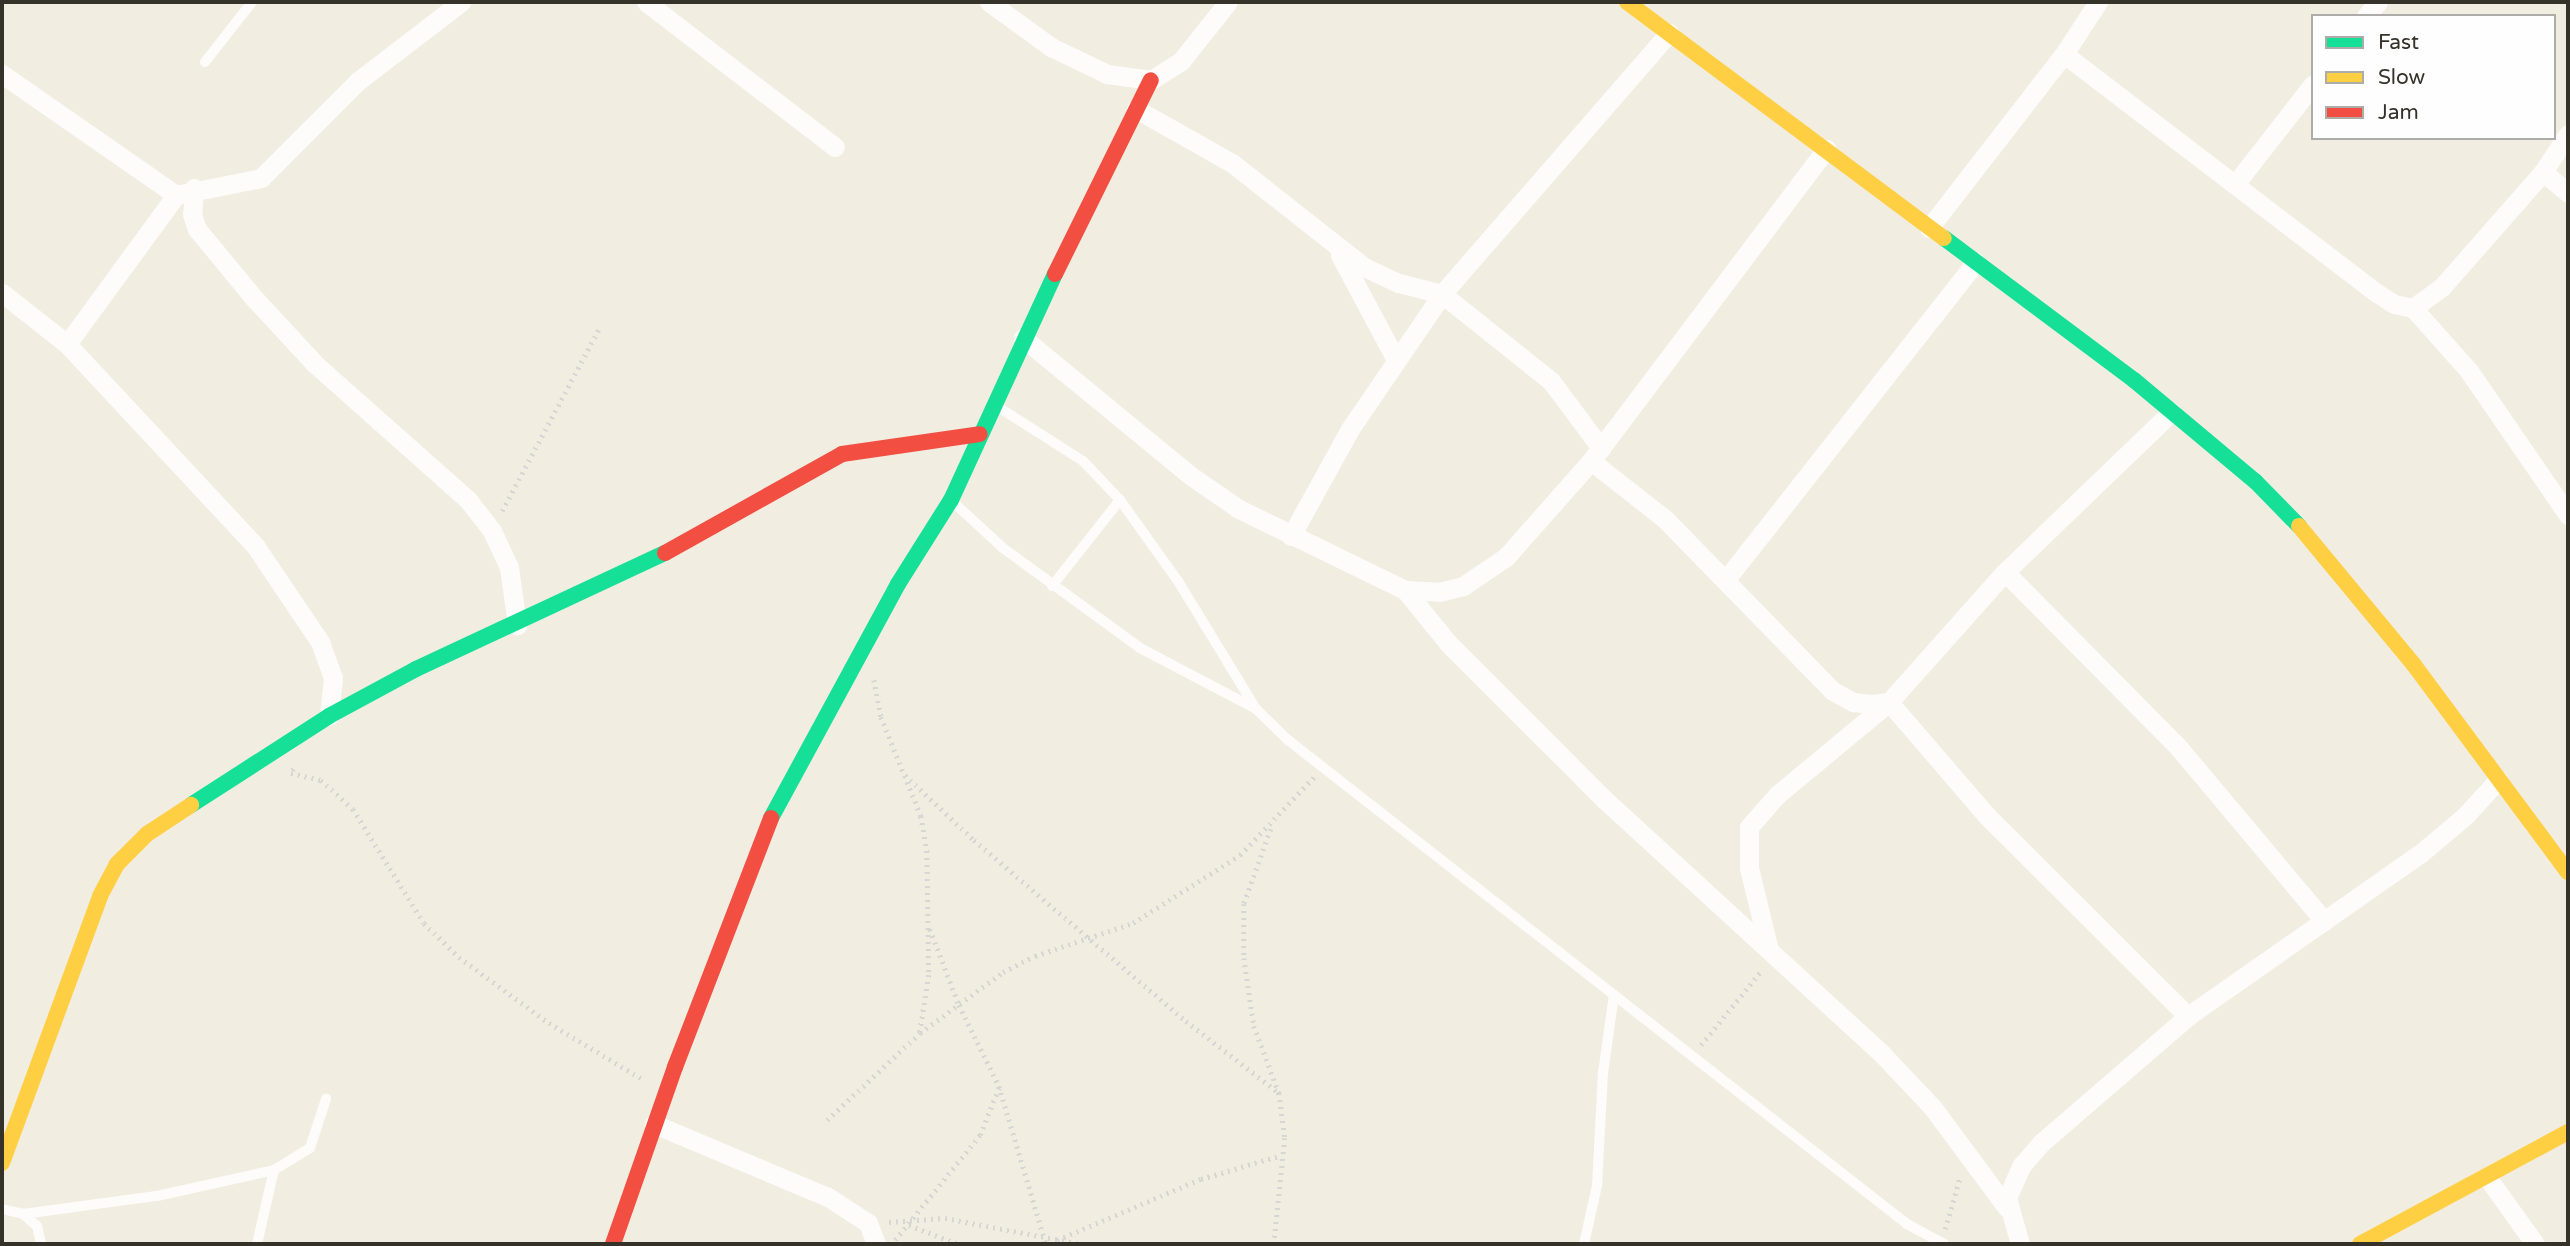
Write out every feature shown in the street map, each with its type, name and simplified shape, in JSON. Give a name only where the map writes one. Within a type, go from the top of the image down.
[{"type":"street","points":[[2,74],[185,191],[242,185],[261,178],[358,81],[461,2]]},
{"type":"street","points":[[646,2],[835,148]]},
{"type":"street","points":[[989,2],[1051,47],[1096,69],[1151,80]]},
{"type":"street","points":[[613,1244],[654,1124],[778,801],[898,584],[951,500],[1023,338],[1151,80],[1181,61],[1228,2]]},
{"type":"street","points":[[1627,2],[1976,262],[2171,412],[2255,481],[2312,540],[2414,665],[2568,872]]},
{"type":"street","points":[[1929,228],[2064,54],[2098,2]]},
{"type":"street","points":[[1291,536],[1350,429],[1395,358],[1442,295],[1669,33]]},
{"type":"street","points":[[2064,54],[2377,293],[2394,304],[2413,308],[2469,371],[2568,515]]},
{"type":"street","points":[[2236,183],[2311,87]]},
{"type":"street","points":[[1136,109],[1232,163],[1335,248],[1399,283],[1442,295],[1552,381],[1596,455],[1727,578],[1833,691],[1853,702],[1889,702],[1987,816],[2188,1016]]},
{"type":"street","points":[[2413,308],[2441,288],[2543,172],[2568,134]]},
{"type":"street","points":[[1023,338],[1191,476],[1291,536],[1405,590],[1439,592],[1481,576],[1506,557],[1596,455],[1826,149]]},
{"type":"street","points":[[2543,172],[2568,193]]},
{"type":"street","points":[[67,344],[185,191]]},
{"type":"street","points":[[185,191],[197,229],[253,297],[315,364],[468,500],[492,531],[509,567],[517,625]]},
{"type":"street","points":[[1335,248],[1395,358]]},
{"type":"street","points":[[1727,578],[1976,262]]},
{"type":"street","points":[[2,293],[67,344],[184,465],[256,547],[290,594],[328,660],[333,678],[329,716]]},
{"type":"street","points":[[1770,951],[1749,868],[1749,827],[1777,795],[1889,702],[2006,572],[2171,412]]},
{"type":"street","points":[[2,1163],[95,909],[117,864],[147,834],[329,716],[416,669],[517,625],[682,545],[842,454],[981,434]]},
{"type":"street","points":[[2006,572],[2179,748],[2324,921]]},
{"type":"street","points":[[1405,590],[1448,643],[1533,729],[1882,1054],[1962,1145],[2007,1208],[2020,1244]]},
{"type":"street","points":[[2007,1208],[2017,1175],[2041,1143],[2188,1016],[2421,853],[2465,816],[2498,780]]},
{"type":"street","points":[[654,1124],[782,1174],[861,1216],[874,1229],[876,1244]]},
{"type":"street","points":[[2360,1244],[2568,1132]]},
{"type":"street","points":[[2487,1177],[2535,1244]]},
{"type":"lane","points":[[205,62],[251,2]]},
{"type":"lane","points":[[994,404],[1083,461],[1120,500],[1171,570],[1256,709]]},
{"type":"lane","points":[[951,500],[1052,586],[1140,648],[1256,709],[1322,769],[1940,1243]]},
{"type":"lane","points":[[1052,586],[1120,500]]},
{"type":"lane","points":[[1584,1244],[1597,1186],[1603,1073],[1614,995]]},
{"type":"lane","points":[[2,1209],[23,1214],[157,1196],[274,1170],[310,1147],[326,1099]]},
{"type":"lane","points":[[257,1244],[274,1170]]},
{"type":"lane","points":[[23,1214],[37,1226],[41,1244]]},
{"type":"path","points":[[492,531],[600,327]]},
{"type":"path","points":[[873,676],[881,717],[921,816],[927,851],[928,984],[920,1033]]},
{"type":"path","points":[[299,762],[291,773],[321,779],[352,809],[424,923],[459,957],[549,1023],[667,1092]]},
{"type":"path","points":[[827,1120],[920,1033],[1003,972],[1035,956],[1093,939],[1181,896],[1273,826],[1322,769]]},
{"type":"path","points":[[905,775],[974,840],[1215,1046],[1279,1093]]},
{"type":"path","points":[[1273,826],[1244,904],[1244,957],[1254,1026],[1279,1093],[1282,1155],[1274,1244]]},
{"type":"path","points":[[928,925],[959,1005],[999,1086],[1046,1244]]},
{"type":"path","points":[[1693,1055],[1766,965],[1770,951]]},
{"type":"path","points":[[888,1244],[910,1224],[980,1135],[999,1086]]},
{"type":"path","points":[[1940,1243],[1959,1189],[1962,1145]]},
{"type":"path","points":[[1057,1240],[1201,1179],[1282,1155]]},
{"type":"path","points":[[861,1216],[893,1224],[945,1218],[1081,1244]]},
{"type":"path","points":[[910,1224],[958,1244]]},
{"type":"traffic: fast","points":[[1944,238],[2134,380],[2255,481],[2299,526]]},
{"type":"traffic: fast","points":[[771,818],[898,584],[951,500],[1055,274]]},
{"type":"traffic: fast","points":[[191,805],[329,716],[416,669],[665,553]]},
{"type":"traffic: slow","points":[[1627,2],[1944,238]]},
{"type":"traffic: slow","points":[[2299,526],[2414,665],[2568,872]]},
{"type":"traffic: slow","points":[[2,1163],[100,896],[117,864],[147,834],[191,805]]},
{"type":"traffic: slow","points":[[2360,1244],[2568,1132]]},
{"type":"traffic: jam","points":[[1055,274],[1151,80]]},
{"type":"traffic: jam","points":[[665,553],[842,454],[980,434]]},
{"type":"traffic: jam","points":[[613,1244],[675,1067],[771,818]]}]
